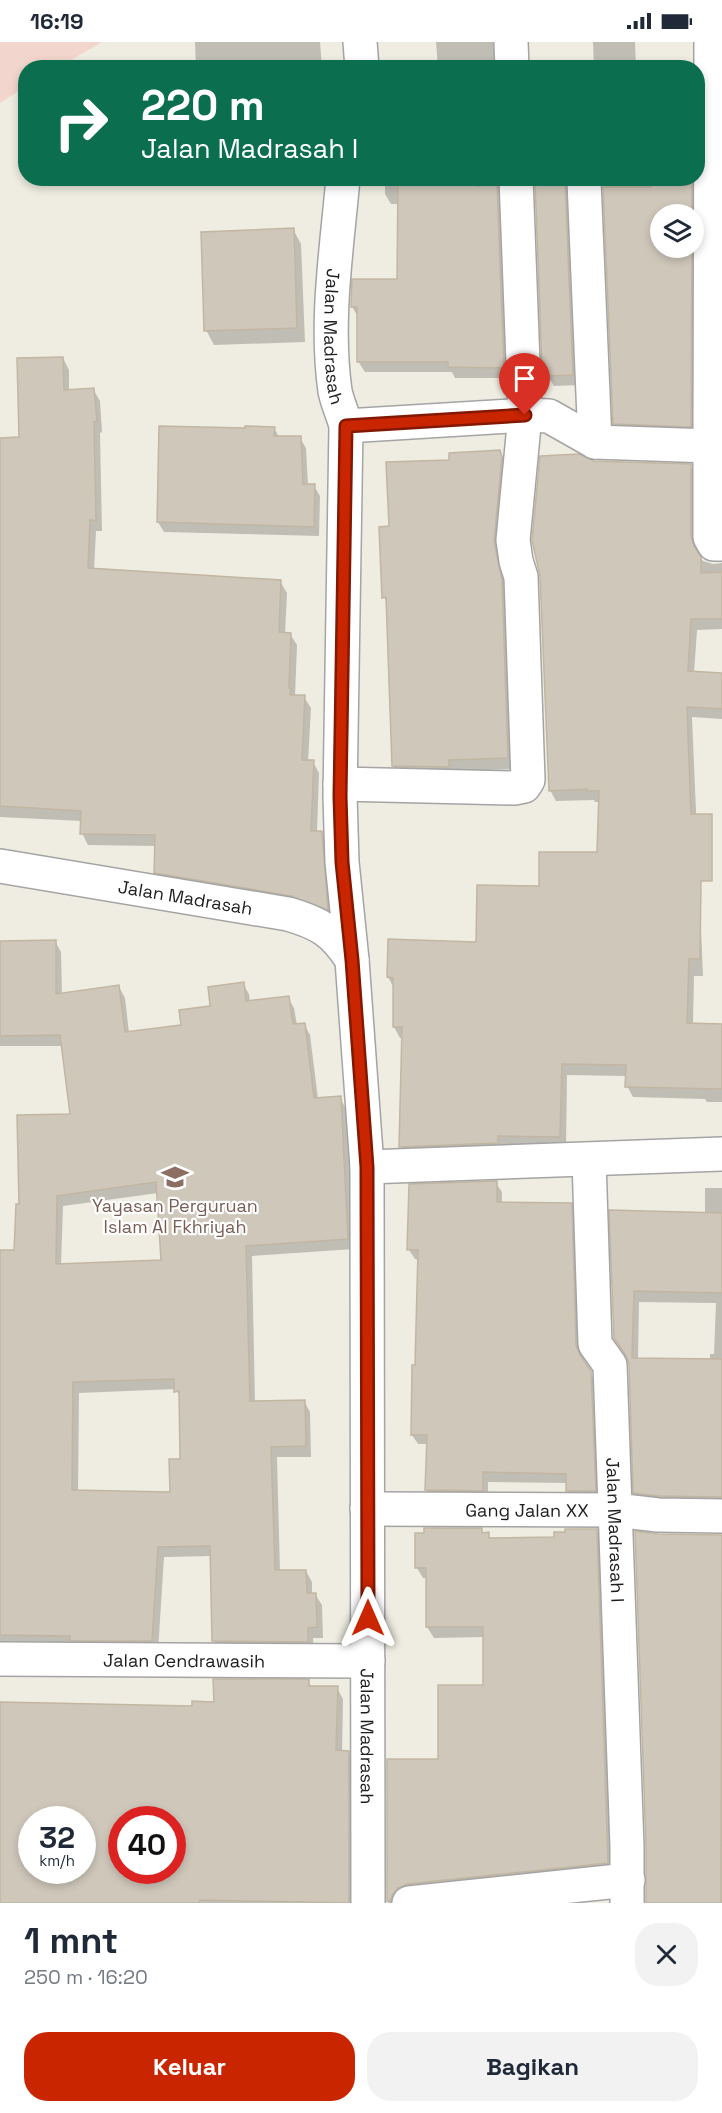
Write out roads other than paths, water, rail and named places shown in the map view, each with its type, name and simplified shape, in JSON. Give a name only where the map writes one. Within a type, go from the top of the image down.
[{"type":"street","points":[[360,42],[361,60]]},
{"type":"street","points":[[511,42],[512,60]]},
{"type":"street","points":[[715,56],[710,537],[714,544],[722,544]]},
{"type":"street","name":"Jalan Madrasah","points":[[342,186],[332,312],[336,393],[346,426],[340,784],[342,862],[352,960],[367,1167],[368,1903]]},
{"type":"street","points":[[340,784],[514,788],[524,786],[528,780],[521,577],[513,540],[525,415],[516,186]]},
{"type":"street","points":[[584,186],[595,442]]},
{"type":"street","points":[[346,426],[525,415],[549,416],[595,442],[710,446]]},
{"type":"street","name":"Jalan Madrasah","points":[[0,866],[288,914],[312,921],[327,930],[342,944],[352,960]]},
{"type":"street","points":[[367,1167],[722,1154]]},
{"type":"street","name":"Jalan Madrasah I","points":[[589,1160],[596,1344],[610,1365],[628,1891]]},
{"type":"street","name":"Gang Jalan XX","points":[[368,1509],[615,1510],[658,1515],[722,1516]]},
{"type":"street","name":"Jalan Cendrawasih","points":[[0,1659],[368,1661]]},
{"type":"street","points":[[409,1903],[628,1891]]},
{"type":"place","name":"Yayasan Perguruan Islam Al Fkhriyah","points":[[175,1177]]}]
